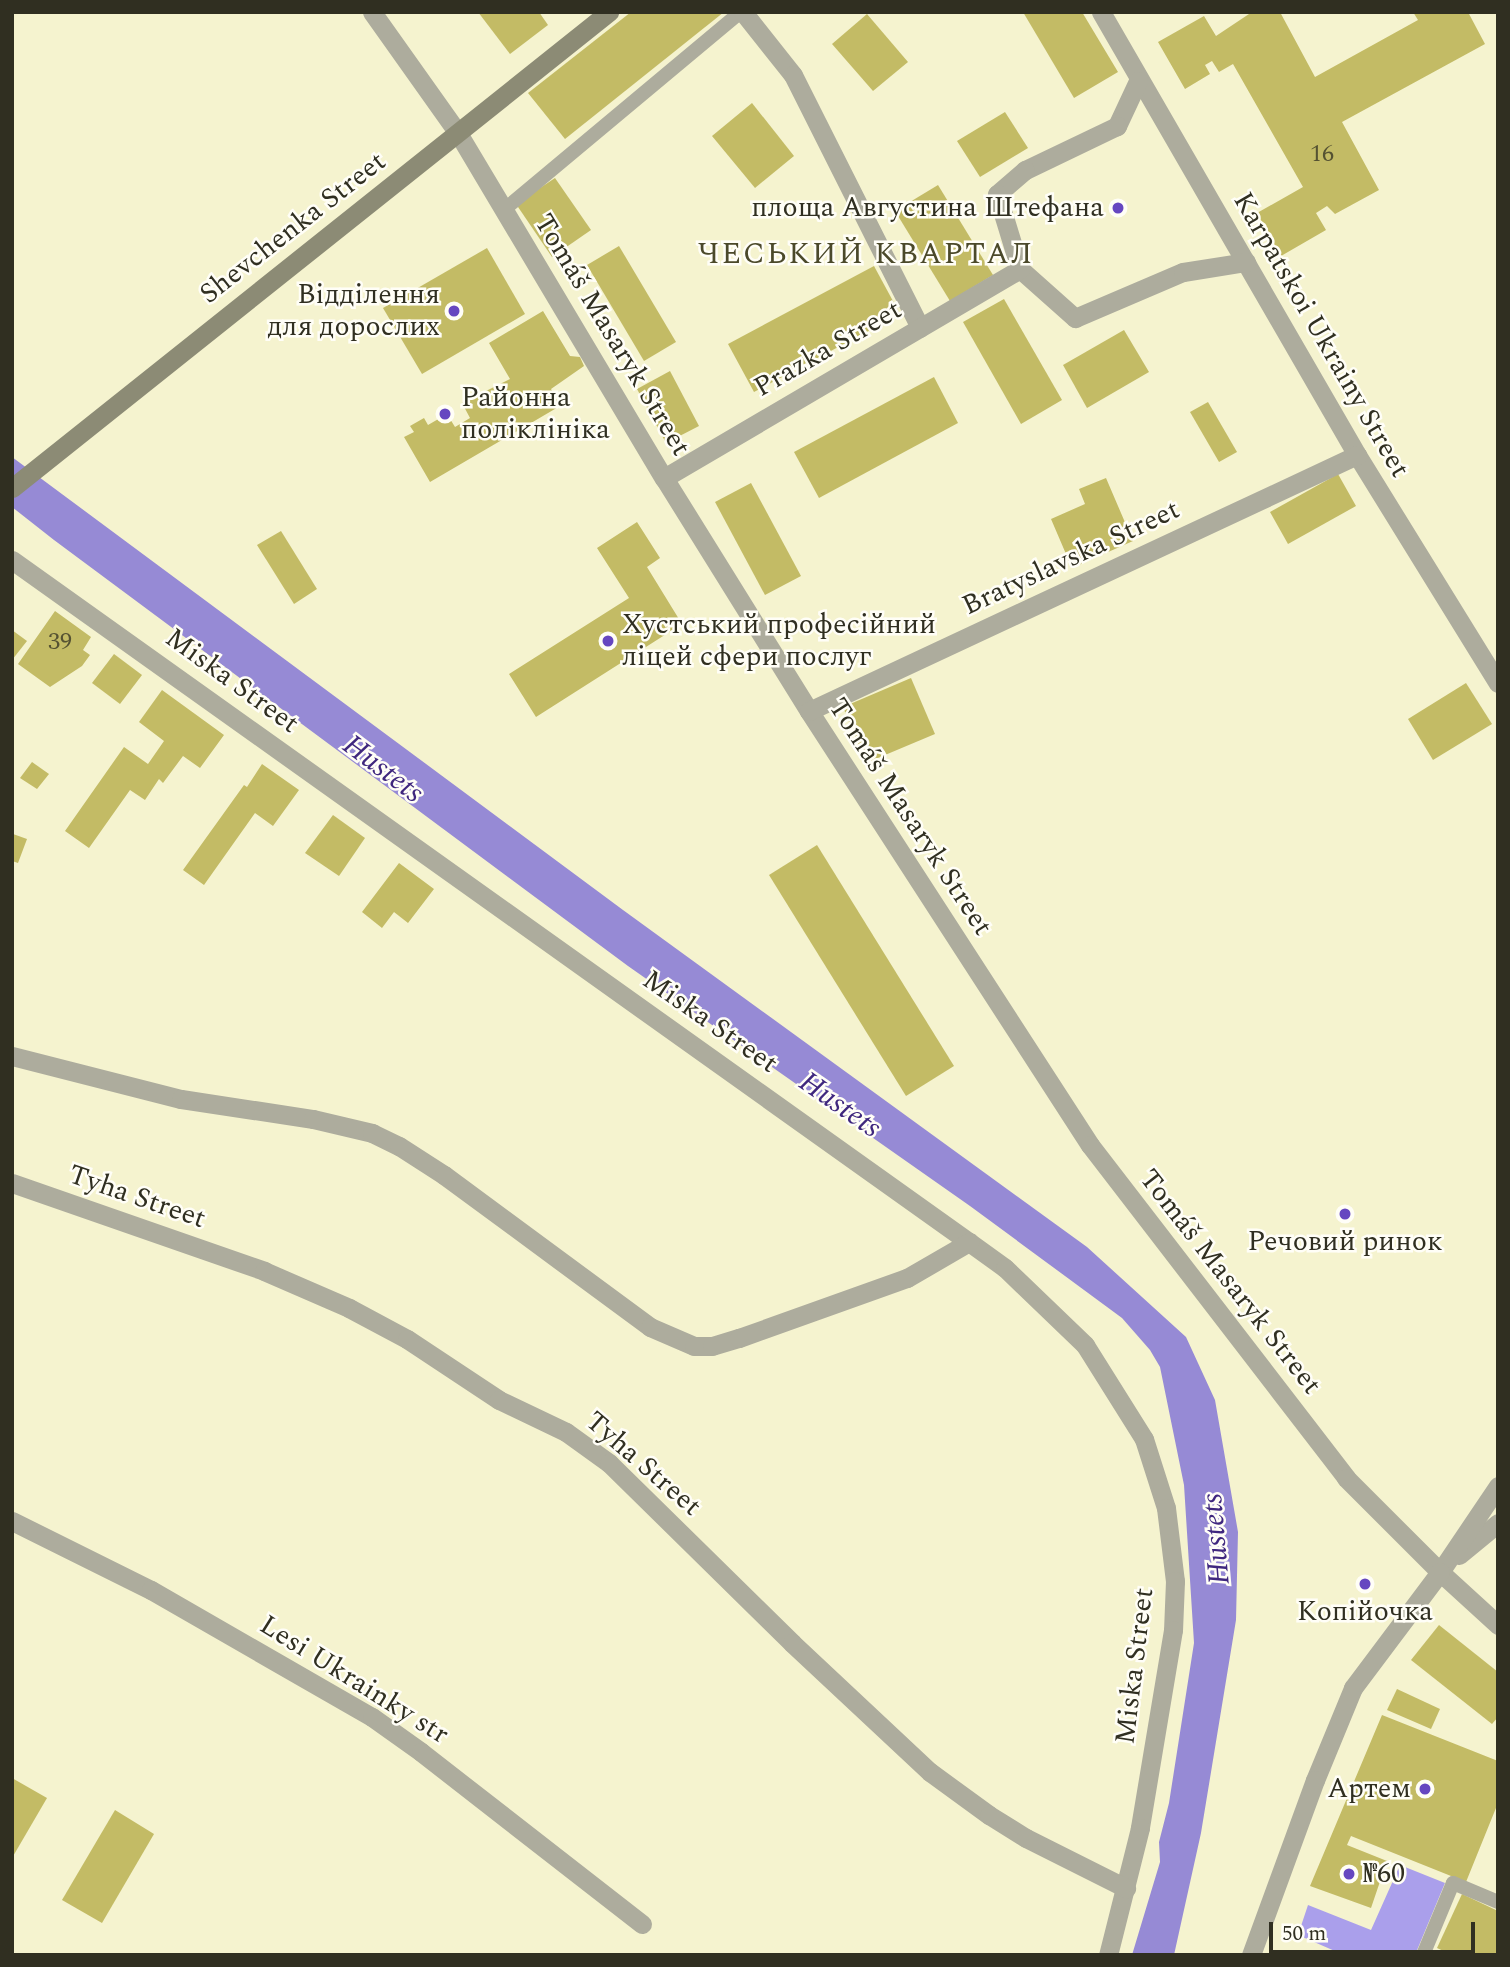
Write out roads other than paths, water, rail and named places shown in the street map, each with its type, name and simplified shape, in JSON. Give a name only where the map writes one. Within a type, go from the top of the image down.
[{"type":"main road","name":"Shevchenka Street","points":[[12,488],[609,12]]},
{"type":"street","name":"Tomáš Masaryk Street","points":[[372,12],[458,133],[664,478],[808,711],[1090,1145],[1346,1478],[1440,1572],[1498,1625]]},
{"type":"street","points":[[742,12],[793,75],[920,328]]},
{"type":"street","name":"Karpatskoi Ukrainy Street","points":[[1101,12],[1138,81],[1357,455],[1498,683]]},
{"type":"street","points":[[1138,81],[1117,126],[1025,170],[997,194],[1020,269],[1075,318],[1183,272],[1246,262]]},
{"type":"street","name":"Prazka Street","points":[[664,478],[1020,269]]},
{"type":"street","name":"Bratyslavska Street","points":[[808,711],[1357,455]]},
{"type":"street","name":"Miska Street","points":[[12,560],[969,1242],[1004,1268],[1085,1345],[1144,1439],[1166,1508],[1175,1581],[1173,1630],[1140,1828],[1108,1955]]},
{"type":"street","points":[[12,1056],[181,1099],[313,1119],[372,1133],[399,1146],[444,1175],[650,1327],[694,1346],[712,1346],[739,1338],[907,1278],[969,1242]]},
{"type":"street","name":"Tyha Street","points":[[12,1183],[264,1271],[349,1308],[407,1339],[499,1400],[566,1432],[609,1463],[792,1643],[930,1772],[1007,1826],[1126,1888]]},
{"type":"street","points":[[1259,1952],[1315,1780],[1353,1688],[1440,1572],[1498,1486]]},
{"type":"street","name":"Lesi Ukrainky str","points":[[12,1521],[151,1590],[372,1717],[642,1924]]},
{"type":"street","points":[[1440,1572],[1498,1523]]},
{"type":"lane","points":[[505,209],[742,12]]},
{"type":"lane","points":[[1423,1955],[1453,1883],[1498,1902]]},
{"type":"water","name":"Hustets","points":[[12,457],[623,910],[1087,1247],[1186,1337],[1215,1400],[1238,1532],[1236,1620],[1201,1833],[1174,1955],[1132,1955],[1160,1862],[1159,1842],[1169,1803],[1194,1643],[1184,1485],[1160,1367],[1150,1350],[1122,1318],[970,1206],[628,966],[54,540],[12,507]]},
{"type":"place","name":"площа Августина Штефана","points":[[1118,208]]},
{"type":"place","name":"Відділення для дорослих","points":[[454,311]]},
{"type":"place","name":"Районна поліклініка","points":[[445,414]]},
{"type":"place","name":"Хустський професійний ліцей сфери послуг","points":[[608,641]]},
{"type":"place","name":"Речовий ринок","points":[[1345,1214]]},
{"type":"place","name":"Копійочка","points":[[1365,1584]]},
{"type":"place","name":"Артем","points":[[1425,1789]]},
{"type":"place","name":"№60","points":[[1349,1874]]},
{"type":"district","name":"ЧЕСЬКИЙ КВАРТАЛ","points":[[866,254]]}]
